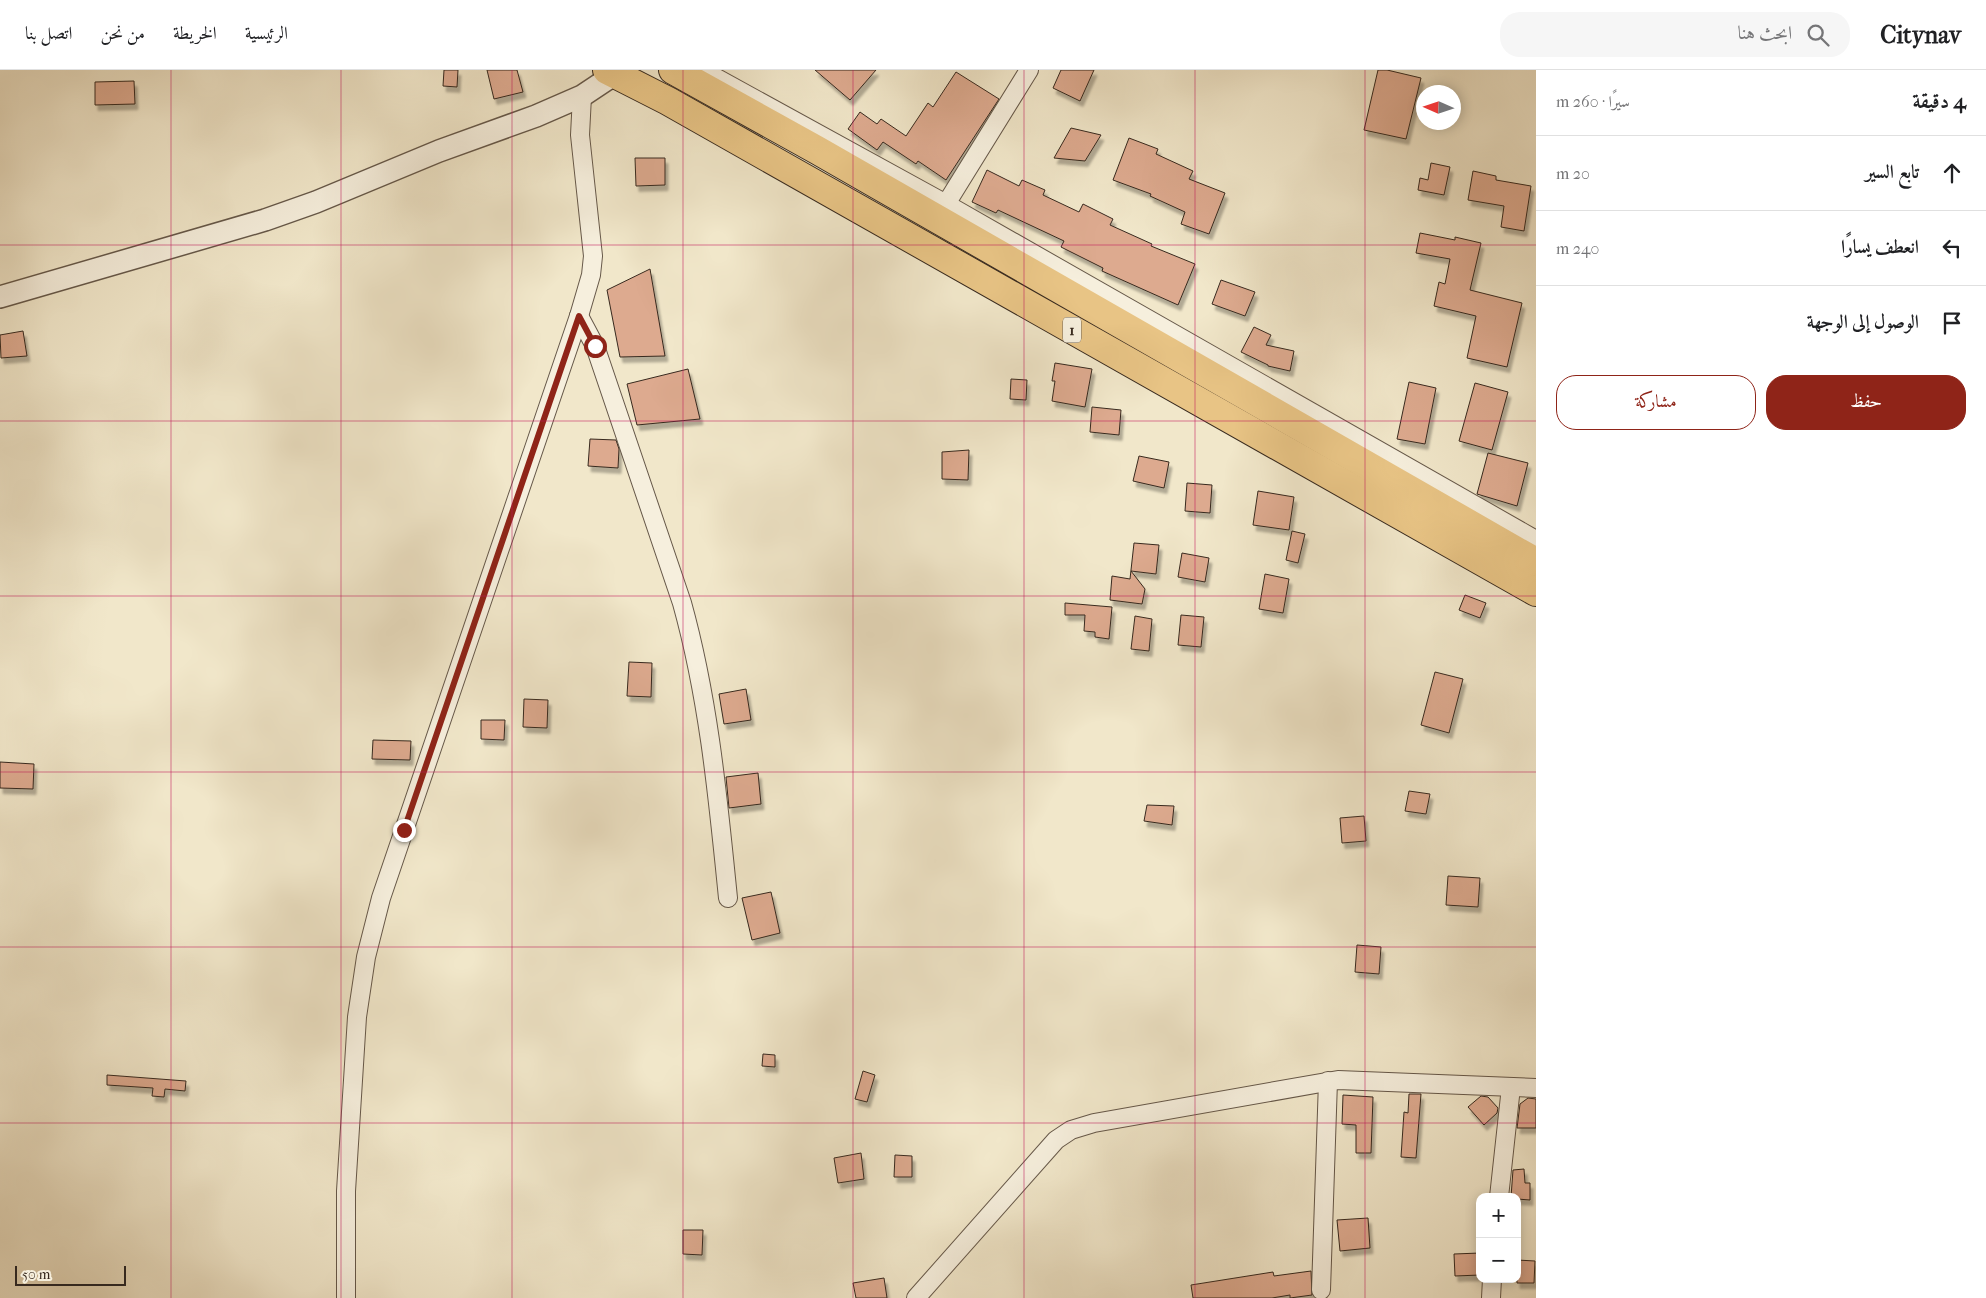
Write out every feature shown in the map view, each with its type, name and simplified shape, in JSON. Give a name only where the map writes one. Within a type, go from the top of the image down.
[{"type":"main road","name":"1","points":[[675,70],[1536,562]]},
{"type":"main road","name":"1","points":[[611,72],[668,100],[1536,592]]},
{"type":"street","points":[[702,70],[946,204],[1536,540]]},
{"type":"street","points":[[946,204],[1029,70]]},
{"type":"street","points":[[0,297],[265,220],[316,202],[439,151],[536,116],[582,96],[611,72]]},
{"type":"street","points":[[346,1298],[348,1148],[357,1017],[366,957],[381,898],[579,316],[591,275],[593,256],[580,135],[582,96]]},
{"type":"street","points":[[579,316],[595,346],[682,603],[694,645],[711,740],[728,898]]},
{"type":"street","points":[[916,1298],[1056,1140],[1070,1130],[1094,1123],[1338,1080],[1536,1088]]},
{"type":"street","points":[[1321,1290],[1328,1081]]},
{"type":"street","points":[[1499,1193],[1511,1087]]},
{"type":"street","points":[[1491,1298],[1492,1283]]},
{"type":"building","points":[[444,70],[458,70],[457,87],[443,86]]},
{"type":"building","points":[[487,70],[517,70],[523,92],[494,99]]},
{"type":"building","points":[[815,70],[876,70],[850,100]]},
{"type":"building","points":[[1061,70],[1094,70],[1080,101],[1053,88]]},
{"type":"building","points":[[1378,70],[1387,70],[1421,78],[1419,85],[1416,85],[1416,98],[1406,139],[1364,130]]},
{"type":"building","points":[[956,72],[999,99],[946,180],[918,161],[916,164],[883,142],[877,150],[848,129],[860,112],[877,124],[881,119],[906,136],[928,103],[933,107]]},
{"type":"building","points":[[134,81],[135,104],[95,105],[95,82]]},
{"type":"building","points":[[1071,128],[1101,135],[1085,161],[1054,158]]},
{"type":"building","points":[[1129,138],[1158,149],[1156,154],[1193,171],[1189,179],[1225,193],[1209,234],[1181,224],[1185,212],[1150,196],[1151,194],[1113,180]]},
{"type":"building","points":[[635,158],[665,158],[665,185],[636,186]]},
{"type":"building","points":[[1431,163],[1450,167],[1444,195],[1418,190],[1420,178],[1428,180]]},
{"type":"building","points":[[987,170],[1019,186],[1022,180],[1045,190],[1043,195],[1079,212],[1083,204],[1113,219],[1110,225],[1152,244],[1151,246],[1195,264],[1178,305],[1102,271],[1103,268],[1061,247],[1064,241],[998,210],[996,213],[972,202]]},
{"type":"building","points":[[1473,171],[1496,176],[1496,180],[1531,186],[1524,231],[1501,227],[1504,206],[1468,200]]},
{"type":"building","points":[[1420,233],[1455,240],[1455,237],[1481,243],[1470,290],[1522,303],[1507,367],[1467,358],[1476,316],[1434,306],[1439,282],[1445,284],[1450,259],[1416,253]]},
{"type":"building","points":[[650,269],[665,356],[620,357],[607,290]]},
{"type":"building","points":[[1221,280],[1255,292],[1245,316],[1212,304]]},
{"type":"building","points":[[1254,327],[1271,335],[1266,345],[1294,351],[1290,371],[1268,366],[1241,352]]},
{"type":"building","points":[[23,331],[27,356],[1,358],[0,335]]},
{"type":"building","points":[[1055,363],[1092,369],[1085,407],[1052,401],[1055,381],[1052,381]]},
{"type":"building","points":[[688,369],[700,419],[637,425],[627,384]]},
{"type":"building","points":[[1011,379],[1027,380],[1026,400],[1010,399]]},
{"type":"building","points":[[1409,382],[1436,388],[1425,444],[1397,439]]},
{"type":"building","points":[[1475,383],[1508,392],[1492,450],[1459,441]]},
{"type":"building","points":[[1092,407],[1121,410],[1119,435],[1090,432]]},
{"type":"building","points":[[590,439],[616,440],[619,449],[618,468],[588,466]]},
{"type":"building","points":[[969,450],[968,480],[942,479],[942,452]]},
{"type":"building","points":[[1488,453],[1528,463],[1517,506],[1477,494]]},
{"type":"building","points":[[1139,456],[1169,462],[1164,488],[1133,481]]},
{"type":"building","points":[[1187,483],[1212,485],[1210,513],[1185,511]]},
{"type":"building","points":[[1258,491],[1294,497],[1289,530],[1253,525]]},
{"type":"building","points":[[1292,531],[1305,534],[1298,563],[1286,560]]},
{"type":"building","points":[[1134,543],[1159,545],[1156,574],[1131,571],[1145,589],[1142,604],[1110,600],[1112,576],[1130,579]]},
{"type":"building","points":[[1182,553],[1209,558],[1205,582],[1178,577]]},
{"type":"building","points":[[1265,574],[1289,579],[1283,613],[1259,609]]},
{"type":"building","points":[[1465,595],[1486,603],[1480,618],[1459,610]]},
{"type":"building","points":[[1065,603],[1112,607],[1109,639],[1095,637],[1095,632],[1084,631],[1085,615],[1065,615]]},
{"type":"building","points":[[1181,615],[1204,617],[1201,647],[1178,645]]},
{"type":"building","points":[[1135,616],[1152,619],[1149,651],[1131,649]]},
{"type":"building","points":[[629,662],[652,663],[651,697],[627,696]]},
{"type":"building","points":[[1435,672],[1463,679],[1449,733],[1421,725]]},
{"type":"building","points":[[746,689],[751,720],[724,724],[719,694]]},
{"type":"building","points":[[524,699],[548,700],[547,728],[523,727]]},
{"type":"building","points":[[481,720],[505,720],[504,740],[481,739]]},
{"type":"building","points":[[373,740],[411,741],[410,760],[372,759]]},
{"type":"building","points":[[0,762],[34,764],[33,789],[0,788]]},
{"type":"building","points":[[758,773],[761,804],[729,808],[726,777]]},
{"type":"building","points":[[1409,791],[1430,794],[1426,814],[1405,811]]},
{"type":"building","points":[[1147,805],[1174,806],[1172,825],[1144,821]]},
{"type":"building","points":[[1364,816],[1366,841],[1342,843],[1340,818]]},
{"type":"building","points":[[1448,876],[1480,878],[1478,907],[1446,905]]},
{"type":"building","points":[[771,892],[780,933],[752,940],[742,898]]},
{"type":"building","points":[[1357,945],[1381,947],[1379,974],[1355,972]]},
{"type":"building","points":[[763,1054],[775,1055],[775,1067],[762,1066]]},
{"type":"building","points":[[863,1071],[875,1075],[867,1102],[855,1099]]},
{"type":"building","points":[[107,1075],[186,1081],[185,1091],[165,1089],[164,1097],[152,1096],[153,1088],[107,1085]]},
{"type":"building","points":[[1409,1094],[1421,1094],[1416,1158],[1401,1157],[1404,1112],[1408,1113]]},
{"type":"building","points":[[1343,1095],[1373,1097],[1371,1153],[1356,1153],[1356,1125],[1342,1124]]},
{"type":"building","points":[[1481,1096],[1488,1097],[1498,1108],[1497,1113],[1484,1125],[1468,1107]]},
{"type":"building","points":[[1528,1098],[1536,1099],[1536,1128],[1517,1128],[1520,1104]]},
{"type":"building","points":[[861,1153],[864,1179],[838,1183],[834,1158]]},
{"type":"building","points":[[895,1155],[912,1156],[912,1177],[894,1177]]},
{"type":"building","points":[[1524,1169],[1525,1183],[1530,1183],[1530,1200],[1521,1199],[1521,1193],[1511,1193],[1513,1170]]},
{"type":"building","points":[[1368,1218],[1370,1248],[1340,1251],[1337,1220]]},
{"type":"building","points":[[683,1230],[703,1230],[702,1255],[683,1254]]},
{"type":"building","points":[[1476,1253],[1476,1275],[1455,1276],[1454,1254]]},
{"type":"building","points":[[1521,1260],[1535,1261],[1534,1283],[1521,1283]]},
{"type":"building","points":[[1311,1271],[1312,1295],[1290,1298],[1290,1295],[1272,1298],[1193,1298],[1191,1285],[1273,1272],[1274,1276]]},
{"type":"building","points":[[884,1278],[887,1298],[856,1298],[853,1283]]},
{"type":"route","points":[[404,830],[579,316],[595,346]]}]
